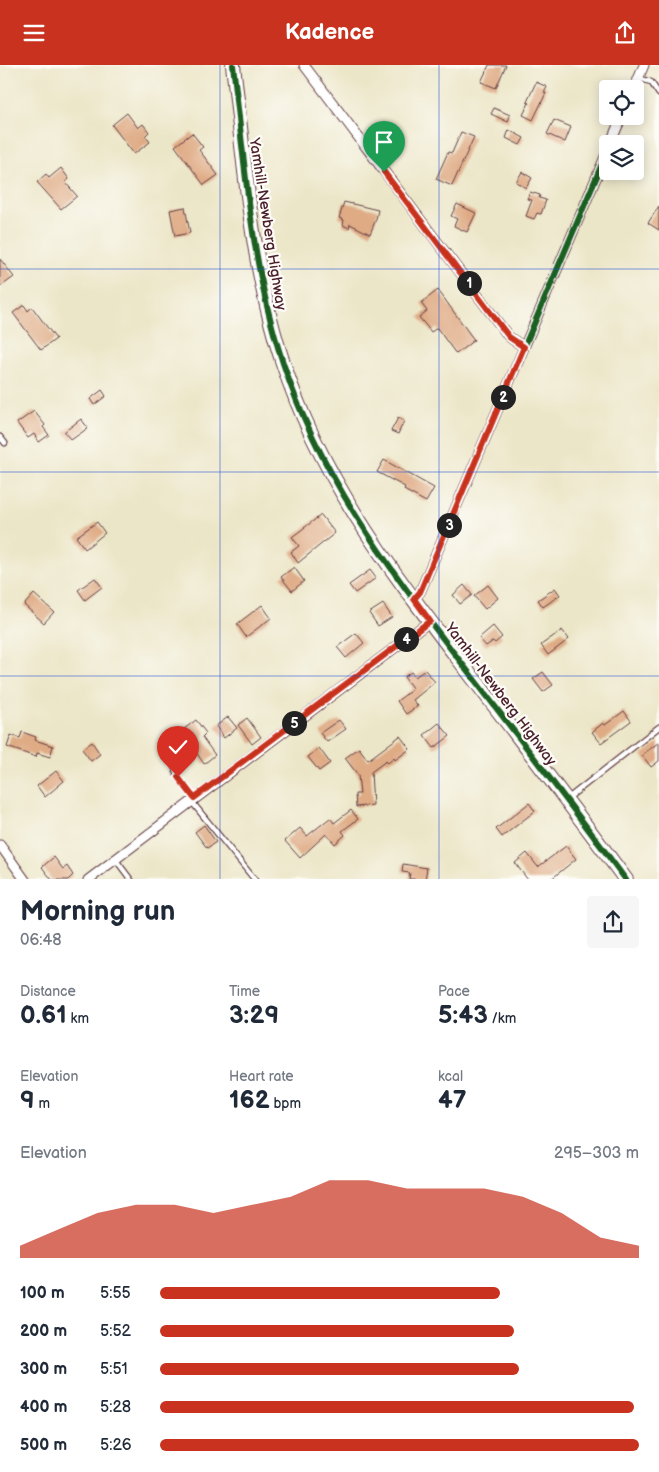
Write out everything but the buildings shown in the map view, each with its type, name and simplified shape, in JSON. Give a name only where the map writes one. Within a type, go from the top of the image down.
[{"type":"main road","name":"Yamhill-Newberg Highway","points":[[233,65],[258,259],[266,303],[283,363],[310,433],[347,503],[370,539],[626,879]]},
{"type":"street","points":[[304,65],[509,337],[524,347]]},
{"type":"street","points":[[638,78],[644,65]]},
{"type":"street","points":[[414,599],[420,592],[599,171]]},
{"type":"street","points":[[88,879],[430,621]]},
{"type":"street","points":[[0,845],[25,879]]},
{"type":"lane","points":[[638,78],[651,83],[659,94]]},
{"type":"lane","points":[[0,437],[5,443]]},
{"type":"lane","points":[[566,800],[659,727]]},
{"type":"lane","points":[[175,740],[170,754],[178,777],[192,800],[255,879]]},
{"type":"lane","points":[[115,859],[131,879]]},
{"type":"cycle path","points":[[233,65],[256,253],[263,290],[283,363],[298,404],[316,444],[357,517],[380,553],[625,879]]},
{"type":"cycle path","points":[[414,599],[420,592],[599,171]]},
{"type":"route","points":[[178,777],[194,798],[430,621],[414,599],[420,592],[524,347],[509,337],[384,172]]}]
